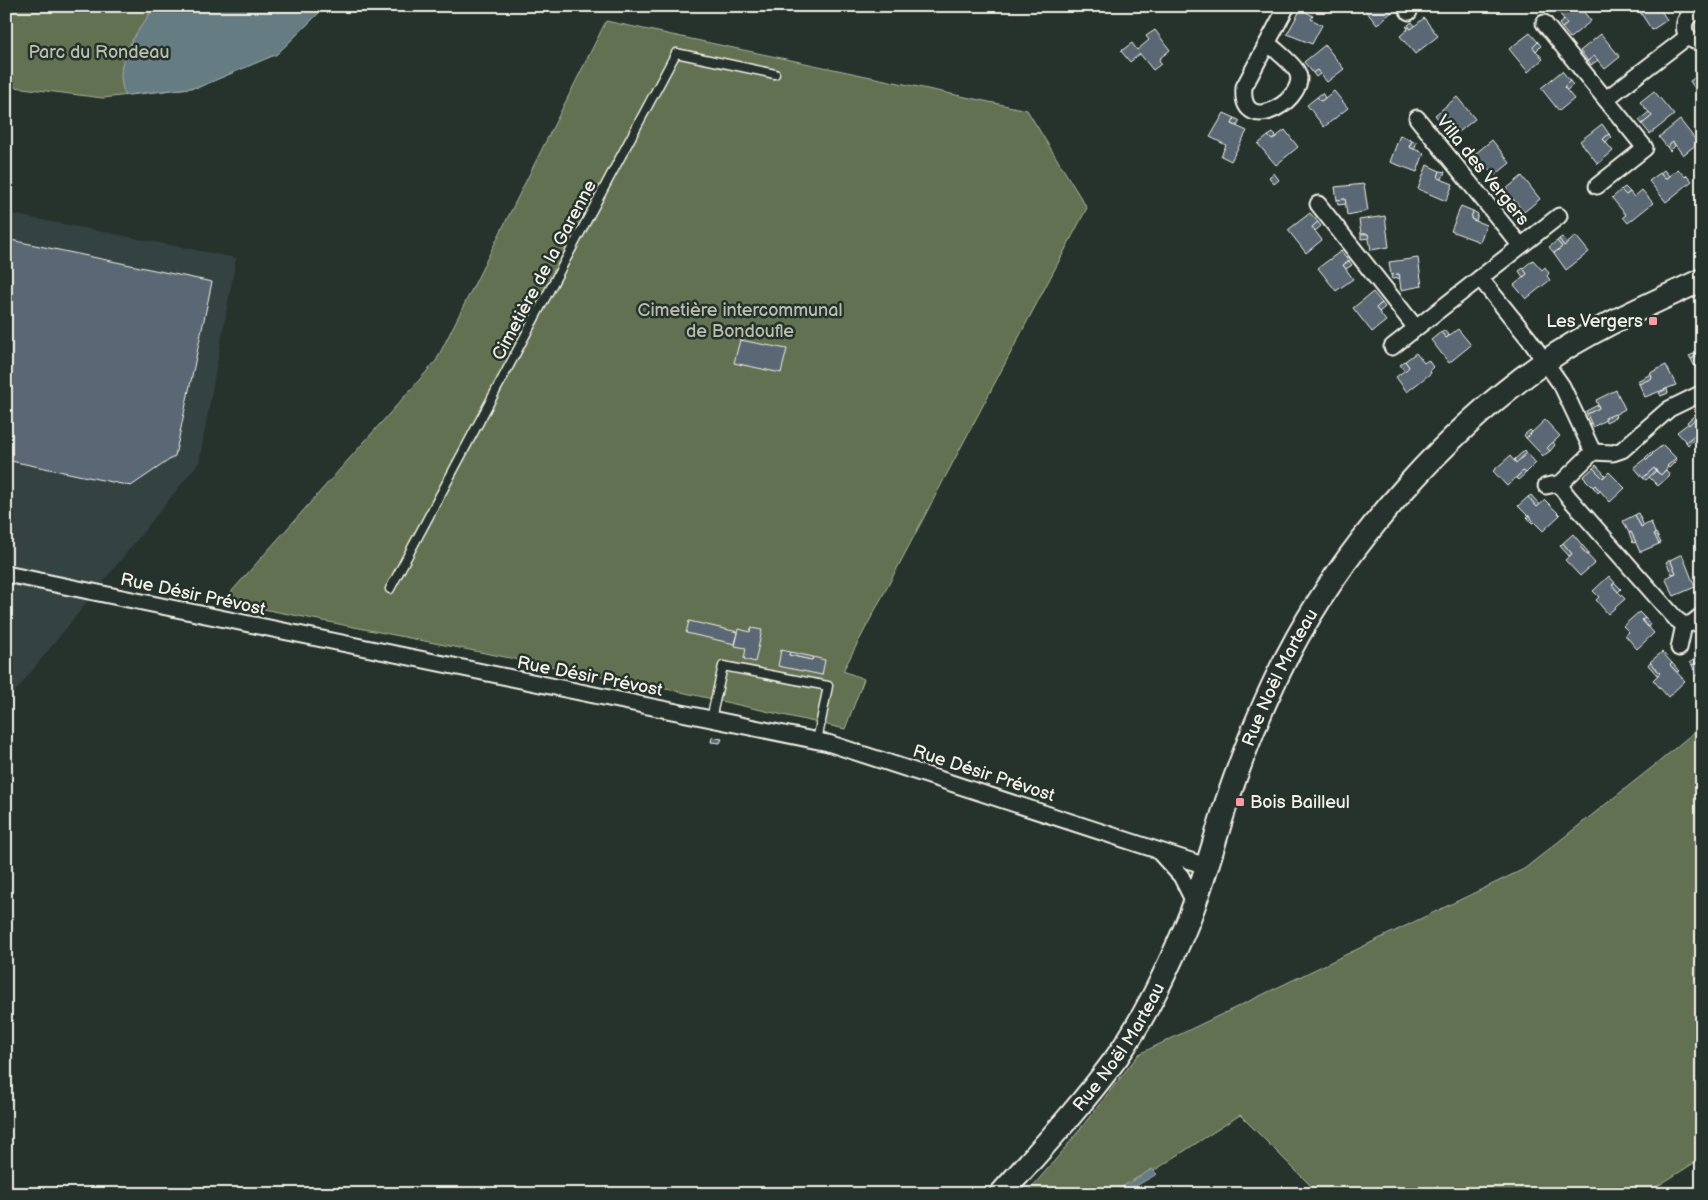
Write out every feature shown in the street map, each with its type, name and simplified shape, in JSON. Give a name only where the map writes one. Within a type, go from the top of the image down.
[{"type":"street","points":[[1268,43],[1296,70],[1298,84],[1286,100],[1272,112],[1264,114],[1256,112],[1248,106],[1243,98],[1244,86],[1288,6]]},
{"type":"street","points":[[1692,11],[1684,24],[1687,37],[1693,41],[1702,42]]},
{"type":"street","points":[[1544,23],[1645,148],[1597,186]]},
{"type":"street","points":[[1606,99],[1687,37]]},
{"type":"street","name":"Villa des Vergers","points":[[1417,118],[1520,245]]},
{"type":"street","points":[[1318,204],[1416,328]]},
{"type":"street","name":"Villa des Vergers","points":[[1392,346],[1559,216]]},
{"type":"street","points":[[1480,278],[1529,339],[1562,386],[1593,452]]},
{"type":"street","name":"Rue Noël Marteau","points":[[1001,1194],[1079,1106],[1118,1054],[1165,972],[1185,928],[1251,737],[1298,637],[1324,594],[1391,505],[1436,457],[1503,393],[1544,362],[1639,309],[1702,280]]},
{"type":"street","points":[[1702,393],[1668,409],[1622,450],[1613,453],[1593,452],[1554,484],[1563,490],[1676,620],[1684,625],[1692,623],[1702,615]]},
{"type":"street","name":"Rue Désir Prévost","points":[[6,574],[817,741],[976,790],[1206,866]]},
{"type":"street","points":[[1679,648],[1684,625]]},
{"type":"street","name":"Rue Désir Prévost","points":[[1156,850],[1174,866],[1194,902]]},
{"type":"lane","name":"Cimetière de la Garenne","points":[[390,589],[676,53],[774,74]]},
{"type":"lane","points":[[711,719],[723,666],[828,686],[817,741]]},
{"type":"shaded area","points":[[6,213],[236,258],[199,462],[6,703]]},
{"type":"green space","name":"Parc du Rondeau","points":[[6,6],[326,6],[277,54],[199,87],[103,98],[6,86]]},
{"type":"green space","name":"Cimetière intercommunal de Bondoufle","points":[[606,21],[1027,110],[1087,208],[843,671],[864,679],[845,729],[681,692],[223,601],[436,361]]},
{"type":"green space","points":[[1702,725],[1702,1158],[1645,1194],[1319,1194],[1240,1115],[1118,1194],[1026,1194],[1062,1152],[1139,1054],[1524,869],[1660,761]]},
{"type":"water","points":[[155,6],[326,6],[277,54],[199,87],[125,95],[121,70],[124,59],[134,37]]},
{"type":"water","points":[[1152,1169],[1157,1174],[1122,1194],[1110,1194]]},
{"type":"building","points":[[1362,6],[1391,6],[1394,10],[1377,25]]},
{"type":"building","points":[[1438,6],[1448,6],[1442,11]]},
{"type":"building","points":[[1564,6],[1579,6],[1591,21],[1570,38],[1562,28],[1567,24],[1558,11]]},
{"type":"building","points":[[1636,6],[1658,6],[1667,20],[1652,30]]},
{"type":"building","points":[[1301,9],[1313,16],[1311,19],[1322,25],[1312,44],[1287,34]]},
{"type":"building","points":[[1424,18],[1438,36],[1415,54],[1400,36],[1408,29],[1406,26],[1411,29]]},
{"type":"building","points":[[1564,20],[1567,24],[1562,28],[1559,24]]},
{"type":"building","points":[[1412,22],[1415,26],[1411,29],[1408,25]]},
{"type":"building","points":[[1155,30],[1170,50],[1159,59],[1161,64],[1153,70],[1140,54],[1130,62],[1121,51],[1132,43],[1137,50],[1149,40],[1146,36]]},
{"type":"building","points":[[1530,33],[1538,42],[1533,47],[1543,59],[1528,72],[1509,49]]},
{"type":"building","points":[[1601,34],[1620,57],[1605,69],[1594,56],[1588,61],[1580,51]]},
{"type":"building","points":[[1538,42],[1541,46],[1536,51],[1533,47]]},
{"type":"building","points":[[1325,45],[1344,69],[1327,82],[1317,70],[1313,73],[1304,62]]},
{"type":"building","points":[[1594,56],[1598,60],[1591,65],[1588,61]]},
{"type":"building","points":[[1699,65],[1702,73],[1699,75],[1695,68]]},
{"type":"building","points":[[1317,70],[1320,74],[1316,77],[1313,73]]},
{"type":"building","points":[[1562,71],[1570,81],[1564,87],[1574,99],[1559,111],[1541,88]]},
{"type":"building","points":[[1702,73],[1702,95],[1700,96],[1690,81]]},
{"type":"building","points":[[1570,81],[1573,85],[1567,90],[1564,87]]},
{"type":"building","points":[[1334,91],[1348,108],[1324,127],[1307,105],[1317,97],[1321,101]]},
{"type":"building","points":[[1654,91],[1674,115],[1650,134],[1642,124],[1652,116],[1640,102]]},
{"type":"building","points":[[1322,93],[1325,98],[1321,101],[1317,97]]},
{"type":"building","points":[[1457,97],[1475,119],[1459,132],[1449,120],[1443,125],[1435,115]]},
{"type":"building","points":[[1649,112],[1652,116],[1642,124],[1639,120]]},
{"type":"building","points":[[1224,113],[1235,118],[1232,124],[1247,131],[1231,161],[1221,156],[1226,145],[1210,137]]},
{"type":"building","points":[[1235,118],[1240,121],[1237,126],[1232,124]]},
{"type":"building","points":[[1449,120],[1452,123],[1446,128],[1443,125]]},
{"type":"building","points":[[1680,120],[1698,143],[1683,155],[1673,142],[1667,147],[1659,137]]},
{"type":"building","points":[[1602,124],[1609,134],[1603,139],[1613,151],[1598,164],[1580,141]]},
{"type":"building","points":[[1285,130],[1298,147],[1276,165],[1258,144],[1268,136],[1272,140]]},
{"type":"building","points":[[1273,133],[1276,136],[1272,140],[1268,136]]},
{"type":"building","points":[[1609,134],[1612,137],[1606,142],[1603,139]]},
{"type":"building","points":[[1400,135],[1412,141],[1409,147],[1424,153],[1417,172],[1390,162]]},
{"type":"building","points":[[1492,140],[1510,163],[1494,176],[1484,163],[1478,168],[1470,158]]},
{"type":"building","points":[[1412,141],[1417,142],[1414,149],[1409,147]]},
{"type":"building","points":[[1673,142],[1675,146],[1670,151],[1667,147]]},
{"type":"building","points":[[1484,163],[1487,166],[1481,171],[1478,168]]},
{"type":"building","points":[[1427,165],[1440,171],[1438,178],[1453,184],[1446,201],[1418,189]]},
{"type":"building","points":[[1678,169],[1685,177],[1687,175],[1692,181],[1666,202],[1649,181],[1660,173],[1665,179]]},
{"type":"building","points":[[1664,170],[1669,176],[1665,179],[1660,173]]},
{"type":"building","points":[[1440,171],[1445,172],[1442,179],[1438,178]]},
{"type":"building","points":[[1274,173],[1279,180],[1274,184],[1269,177]]},
{"type":"building","points":[[1522,176],[1540,199],[1524,212],[1513,199],[1507,204],[1499,195]]},
{"type":"building","points":[[1364,184],[1368,211],[1347,215],[1345,199],[1337,200],[1335,187]]},
{"type":"building","points":[[1625,187],[1630,192],[1626,195],[1621,190]]},
{"type":"building","points":[[1621,190],[1626,195],[1630,192],[1634,197],[1642,190],[1653,203],[1628,223],[1623,217],[1626,215],[1612,198]]},
{"type":"building","points":[[1345,199],[1346,204],[1338,205],[1337,200]]},
{"type":"building","points":[[1513,199],[1516,203],[1510,208],[1507,204]]},
{"type":"building","points":[[1461,206],[1473,211],[1471,219],[1486,225],[1480,242],[1451,231]]},
{"type":"building","points":[[1473,211],[1478,214],[1476,221],[1471,219]]},
{"type":"building","points":[[1310,213],[1318,222],[1312,227],[1322,240],[1306,253],[1288,230]]},
{"type":"building","points":[[1385,216],[1389,247],[1371,250],[1368,234],[1361,234],[1359,220]]},
{"type":"building","points":[[1318,222],[1321,226],[1315,231],[1312,227]]},
{"type":"building","points":[[1361,234],[1368,234],[1369,238],[1361,239]]},
{"type":"building","points":[[1576,236],[1589,252],[1566,270],[1554,253],[1562,247],[1557,241],[1559,239],[1564,246]]},
{"type":"building","points":[[1562,237],[1568,243],[1564,246],[1559,239]]},
{"type":"building","points":[[6,239],[212,282],[175,456],[131,486],[6,460]]},
{"type":"building","points":[[1557,241],[1562,247],[1554,253],[1549,247]]},
{"type":"building","points":[[1341,251],[1349,261],[1343,265],[1353,279],[1336,291],[1318,268]]},
{"type":"building","points":[[1418,258],[1422,286],[1401,290],[1399,274],[1391,275],[1389,262]]},
{"type":"building","points":[[1533,260],[1542,270],[1545,267],[1549,273],[1547,276],[1550,280],[1526,299],[1514,285],[1527,274],[1523,268]]},
{"type":"building","points":[[1349,261],[1352,265],[1346,269],[1343,265]]},
{"type":"building","points":[[1523,268],[1527,274],[1523,277],[1519,271]]},
{"type":"building","points":[[1399,274],[1400,278],[1392,279],[1391,275]]},
{"type":"building","points":[[1373,292],[1382,303],[1376,308],[1386,321],[1372,332],[1353,308]]},
{"type":"building","points":[[1382,303],[1385,307],[1379,312],[1376,308]]},
{"type":"building","points":[[1458,329],[1471,345],[1449,363],[1431,340],[1441,332],[1446,338]]},
{"type":"building","points":[[1444,330],[1449,336],[1446,338],[1441,332]]},
{"type":"building","points":[[740,340],[787,349],[781,373],[734,363]]},
{"type":"building","points":[[1702,350],[1702,354],[1691,359],[1689,356]]},
{"type":"building","points":[[1416,353],[1424,363],[1428,360],[1433,367],[1430,370],[1431,373],[1407,392],[1396,377],[1409,367],[1405,361]]},
{"type":"building","points":[[1702,354],[1702,369],[1697,371],[1691,359]]},
{"type":"building","points":[[1405,361],[1409,367],[1405,371],[1400,365]]},
{"type":"building","points":[[1666,365],[1676,385],[1645,397],[1639,384],[1652,378],[1650,373]]},
{"type":"building","points":[[1651,374],[1652,378],[1639,384],[1637,381]]},
{"type":"building","points":[[1667,389],[1668,393],[1661,396],[1659,393]]},
{"type":"building","points":[[1616,390],[1625,409],[1593,427],[1587,414],[1599,408],[1596,400]]},
{"type":"building","points":[[1598,405],[1599,408],[1587,414],[1586,411]]},
{"type":"building","points":[[1702,413],[1702,438],[1697,433],[1686,442],[1677,432]]},
{"type":"building","points":[[1615,414],[1616,417],[1606,422],[1605,418]]},
{"type":"building","points":[[1695,415],[1697,417],[1689,425],[1687,422]]},
{"type":"building","points":[[1545,420],[1560,436],[1547,448],[1550,451],[1543,456],[1526,438]]},
{"type":"building","points":[[1530,430],[1532,432],[1526,438],[1524,435]]},
{"type":"building","points":[[1697,433],[1699,435],[1688,445],[1686,442]]},
{"type":"building","points":[[1553,442],[1555,445],[1550,451],[1547,448]]},
{"type":"building","points":[[1663,445],[1676,458],[1661,475],[1654,468],[1643,478],[1634,467]]},
{"type":"building","points":[[1525,450],[1527,453],[1516,463],[1514,460]]},
{"type":"building","points":[[1651,452],[1653,454],[1647,460],[1645,458]]},
{"type":"building","points":[[1527,453],[1536,463],[1526,473],[1523,471],[1507,486],[1493,471],[1510,456],[1516,463]]},
{"type":"building","points":[[1676,458],[1677,460],[1669,468],[1667,466]]},
{"type":"building","points":[[1596,465],[1605,475],[1603,478],[1593,468]]},
{"type":"building","points":[[1593,468],[1603,478],[1609,472],[1625,488],[1610,502],[1595,485],[1593,487],[1583,477]]},
{"type":"building","points":[[1654,468],[1656,471],[1646,480],[1643,478]]},
{"type":"building","points":[[1666,470],[1670,475],[1658,486],[1649,477],[1656,471],[1661,475]]},
{"type":"building","points":[[1523,471],[1526,473],[1518,480],[1516,478]]},
{"type":"building","points":[[1595,485],[1600,491],[1598,493],[1593,487]]},
{"type":"building","points":[[1531,495],[1540,505],[1537,507],[1528,497]]},
{"type":"building","points":[[1528,497],[1537,507],[1545,500],[1560,515],[1543,531],[1518,506]]},
{"type":"building","points":[[1638,513],[1644,526],[1641,527],[1635,515]]},
{"type":"building","points":[[1529,515],[1534,522],[1532,523],[1527,517]]},
{"type":"building","points":[[1635,515],[1641,527],[1651,522],[1659,544],[1640,552],[1631,532],[1629,533],[1623,521]]},
{"type":"building","points":[[1631,532],[1636,542],[1633,543],[1629,533]]},
{"type":"building","points":[[1656,533],[1661,543],[1659,544],[1654,534]]},
{"type":"building","points":[[1573,534],[1582,545],[1580,547],[1595,563],[1580,576],[1565,560],[1572,554],[1563,543]]},
{"type":"building","points":[[1563,543],[1572,554],[1569,556],[1560,546]]},
{"type":"building","points":[[1582,545],[1589,553],[1588,555],[1580,547]]},
{"type":"building","points":[[1682,554],[1695,587],[1674,596],[1665,578],[1676,573],[1670,560]]},
{"type":"building","points":[[1670,560],[1676,573],[1672,574],[1666,562]]},
{"type":"building","points":[[1609,576],[1615,583],[1612,585],[1625,599],[1608,614],[1596,600],[1599,597],[1593,591]]},
{"type":"building","points":[[1615,583],[1621,589],[1618,592],[1612,585]]},
{"type":"building","points":[[1639,612],[1645,618],[1642,620],[1654,633],[1637,649],[1625,635],[1629,632],[1623,626]]},
{"type":"building","points":[[1645,618],[1650,624],[1648,627],[1642,620]]},
{"type":"building","points":[[689,621],[738,632],[735,644],[686,633]]},
{"type":"building","points":[[751,628],[762,630],[755,662],[744,659],[746,648],[735,646],[739,629],[750,632]]},
{"type":"building","points":[[781,650],[790,652],[789,655],[812,660],[813,657],[825,660],[822,675],[778,666]]},
{"type":"building","points":[[790,652],[813,657],[812,660],[789,655]]},
{"type":"building","points":[[1662,652],[1672,663],[1670,665],[1685,681],[1668,697],[1653,680],[1660,673],[1650,662]]},
{"type":"building","points":[[1702,656],[1702,661],[1692,665],[1690,662]]},
{"type":"building","points":[[1702,661],[1702,676],[1698,678],[1692,665]]},
{"type":"building","points":[[1650,662],[1660,673],[1657,675],[1648,665]]},
{"type":"building","points":[[1672,663],[1679,671],[1677,672],[1670,665]]},
{"type":"building","points":[[712,737],[722,739],[720,743],[711,742]]},
{"type":"place","name":"Les Vergers","points":[[1653,321]]},
{"type":"place","name":"Bois Bailleul","points":[[1240,802]]}]
